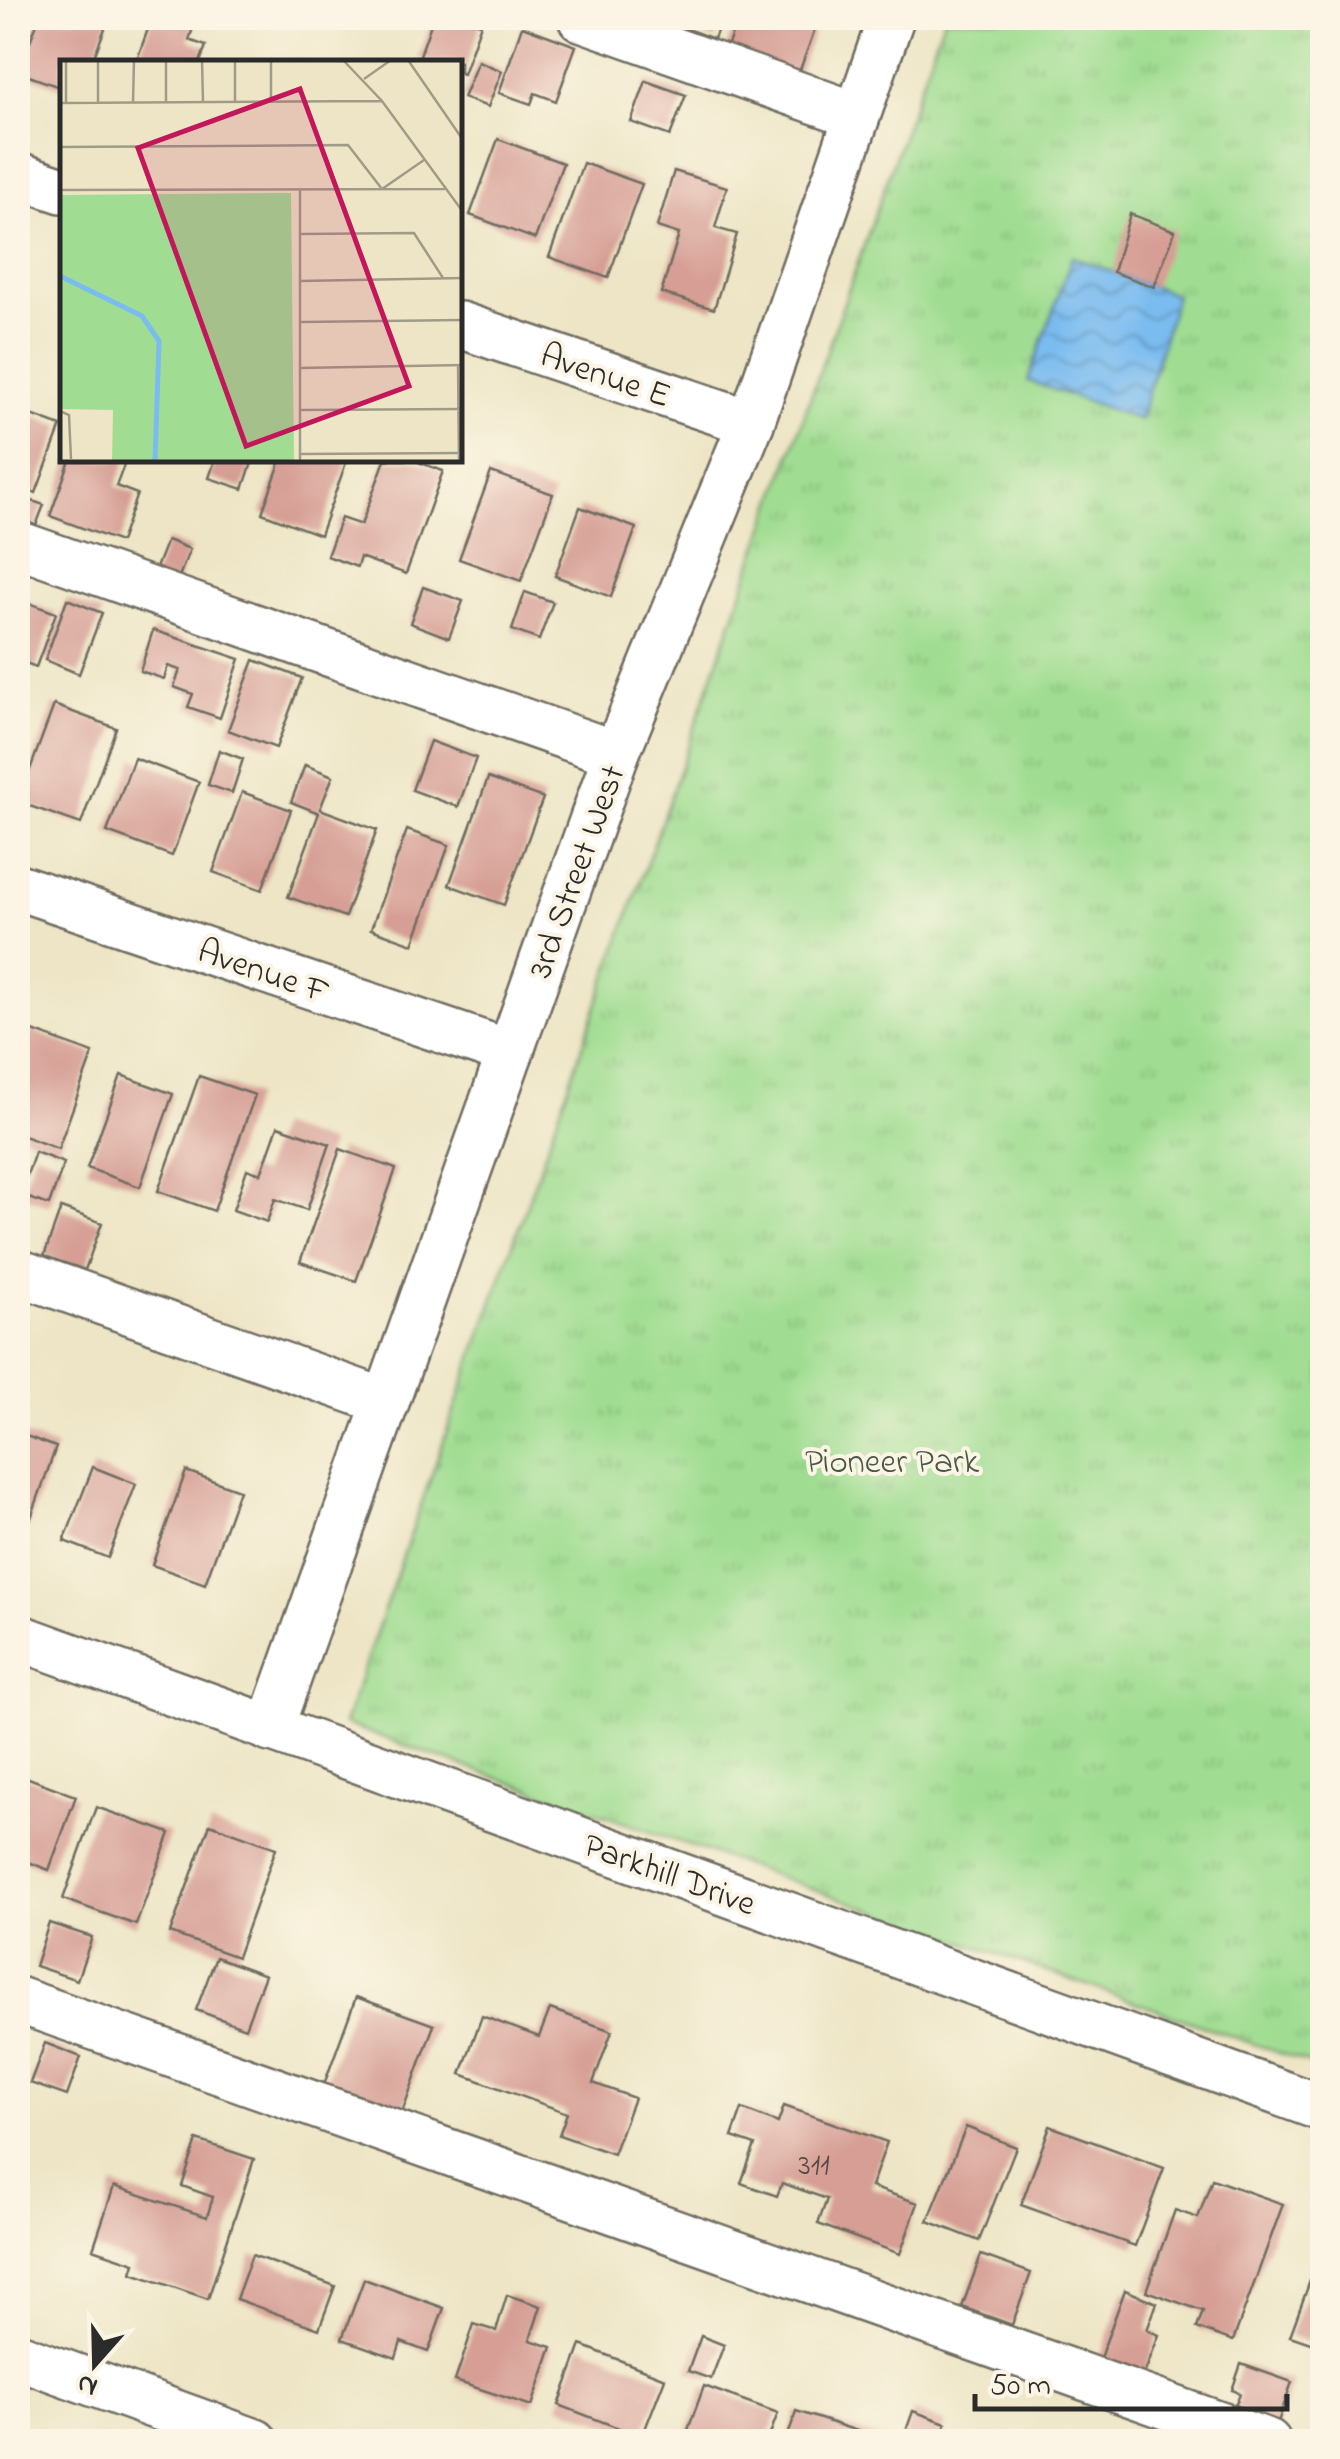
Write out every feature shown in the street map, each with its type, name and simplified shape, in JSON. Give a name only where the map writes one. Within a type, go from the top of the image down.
[{"type":"street","points":[[581,18],[856,115]]},
{"type":"street","name":"3rd Street West","points":[[270,1729],[616,754],[751,423],[891,18]]},
{"type":"street","points":[[18,175],[60,189]]},
{"type":"street","name":"Avenue E","points":[[462,326],[751,423]]},
{"type":"street","points":[[18,544],[616,754]]},
{"type":"street","name":"Avenue F","points":[[18,886],[510,1053]]},
{"type":"street","points":[[18,1272],[386,1402]]},
{"type":"street","name":"Parkhill Drive","points":[[18,1636],[1322,2108]]},
{"type":"street","points":[[18,2000],[1268,2442]]},
{"type":"street","points":[[18,2356],[250,2441]]},
{"type":"green space","name":"Pioneer Park","points":[[944,18],[1322,18],[1322,2068],[344,1724]]},
{"type":"water","points":[[1072,257],[1176,295],[1140,420],[1028,381]]},
{"type":"building","points":[[39,18],[109,18],[93,60],[60,60],[60,87],[18,72]]},
{"type":"building","points":[[152,18],[172,18],[194,25],[189,40],[206,46],[201,60],[137,60]]},
{"type":"building","points":[[433,18],[462,18],[481,24],[463,74],[462,60],[419,58]]},
{"type":"building","points":[[722,18],[714,39],[665,21]]},
{"type":"building","points":[[738,18],[783,18],[815,29],[797,78],[725,52]]},
{"type":"building","points":[[522,26],[576,46],[556,101],[535,93],[531,104],[499,93]]},
{"type":"building","points":[[478,61],[502,71],[488,107],[463,98]]},
{"type":"building","points":[[646,81],[686,95],[670,136],[631,122]]},
{"type":"building","points":[[498,139],[563,163],[535,239],[470,215]]},
{"type":"building","points":[[583,163],[642,184],[608,278],[549,257]]},
{"type":"building","points":[[674,171],[727,187],[715,228],[737,234],[714,309],[661,293],[679,234],[657,227]]},
{"type":"building","points":[[1130,214],[1175,231],[1154,287],[1113,272]]},
{"type":"building","points":[[18,410],[60,429],[36,493],[18,487]]},
{"type":"building","points":[[69,462],[125,462],[116,486],[137,494],[120,542],[50,516]]},
{"type":"building","points":[[214,462],[252,462],[243,489],[209,478]]},
{"type":"building","points":[[280,462],[346,462],[320,535],[262,513]]},
{"type":"building","points":[[384,462],[418,462],[443,471],[406,574],[360,557],[357,567],[327,556],[341,518],[361,525]]},
{"type":"building","points":[[491,472],[553,494],[521,581],[459,559]]},
{"type":"building","points":[[18,496],[44,505],[30,541],[18,537]]},
{"type":"building","points":[[580,507],[636,528],[611,597],[555,576]]},
{"type":"building","points":[[167,540],[190,549],[175,587],[152,578]]},
{"type":"building","points":[[423,587],[463,601],[449,638],[410,623]]},
{"type":"building","points":[[525,592],[553,602],[539,640],[512,630]]},
{"type":"building","points":[[18,599],[56,613],[36,667],[18,660]]},
{"type":"building","points":[[67,599],[102,613],[79,674],[45,660]]},
{"type":"building","points":[[153,630],[240,659],[220,718],[188,707],[193,694],[174,687],[180,670],[168,666],[164,679],[140,671]]},
{"type":"building","points":[[254,660],[302,678],[276,748],[228,730]]},
{"type":"building","points":[[54,705],[116,728],[81,824],[18,802]]},
{"type":"building","points":[[430,741],[476,758],[458,807],[412,790]]},
{"type":"building","points":[[219,750],[243,759],[232,793],[208,785]]},
{"type":"building","points":[[134,758],[199,782],[172,856],[107,832]]},
{"type":"building","points":[[305,765],[333,776],[320,809],[377,830],[345,917],[288,897],[319,813],[291,802]]},
{"type":"building","points":[[488,778],[543,798],[504,905],[449,885]]},
{"type":"building","points":[[242,792],[291,810],[262,890],[213,872]]},
{"type":"building","points":[[407,830],[449,845],[413,944],[371,929]]},
{"type":"building","points":[[30,1030],[93,1053],[58,1149],[18,1134],[18,1063]]},
{"type":"building","points":[[121,1075],[173,1094],[140,1187],[87,1168]]},
{"type":"building","points":[[199,1076],[255,1095],[214,1211],[158,1191]]},
{"type":"building","points":[[278,1126],[330,1144],[307,1210],[275,1199],[267,1222],[233,1210],[247,1169],[261,1174]]},
{"type":"building","points":[[340,1149],[396,1169],[356,1281],[300,1262]]},
{"type":"building","points":[[35,1152],[64,1163],[49,1205],[20,1195]]},
{"type":"building","points":[[61,1208],[102,1223],[85,1270],[44,1256]]},
{"type":"building","points":[[18,1433],[56,1447],[27,1529],[18,1525]]},
{"type":"building","points":[[93,1467],[136,1484],[108,1558],[64,1541]]},
{"type":"building","points":[[186,1471],[239,1490],[205,1584],[152,1565]]},
{"type":"building","points":[[18,1774],[76,1796],[49,1870],[18,1858]]},
{"type":"building","points":[[96,1807],[170,1833],[136,1925],[63,1899]]},
{"type":"building","points":[[210,1824],[276,1848],[237,1957],[170,1933]]},
{"type":"building","points":[[49,1923],[92,1937],[77,1980],[35,1966]]},
{"type":"building","points":[[216,1957],[265,1975],[245,2028],[196,2010]]},
{"type":"building","points":[[356,1997],[434,2025],[400,2118],[322,2090]]},
{"type":"building","points":[[550,2009],[612,2031],[593,2083],[634,2098],[613,2154],[559,2135],[567,2113],[461,2074],[482,2016],[539,2037]]},
{"type":"building","points":[[45,2043],[81,2057],[67,2096],[30,2083]]},
{"type":"building","points":[[784,2106],[887,2142],[871,2187],[918,2203],[900,2254],[818,2224],[827,2199],[782,2183],[777,2196],[741,2183],[755,2145],[732,2137],[742,2109],[778,2123]]},
{"type":"building","points":[[1050,2126],[1164,2168],[1135,2246],[1021,2205]]},
{"type":"building","points":[[966,2127],[1016,2147],[979,2241],[928,2221]]},
{"type":"building","points":[[197,2140],[254,2159],[208,2299],[132,2273],[135,2263],[93,2249],[114,2186],[207,2217],[213,2197],[182,2186]]},
{"type":"building","points":[[1212,2179],[1283,2204],[1233,2341],[1197,2328],[1203,2311],[1146,2291],[1175,2210],[1198,2218]]},
{"type":"building","points":[[252,2255],[335,2286],[319,2329],[236,2299]]},
{"type":"building","points":[[981,2255],[1031,2273],[1012,2325],[962,2307]]},
{"type":"building","points":[[1311,2278],[1322,2282],[1322,2347],[1290,2336]]},
{"type":"building","points":[[364,2279],[444,2308],[428,2352],[401,2342],[396,2358],[342,2339]]},
{"type":"building","points":[[1125,2290],[1157,2303],[1147,2330],[1159,2335],[1142,2380],[1100,2358]]},
{"type":"building","points":[[507,2295],[541,2306],[530,2340],[552,2347],[532,2406],[455,2381],[474,2324],[496,2331]]},
{"type":"building","points":[[701,2336],[724,2345],[711,2379],[688,2371]]},
{"type":"building","points":[[581,2345],[665,2378],[642,2437],[559,2405]]},
{"type":"building","points":[[1241,2364],[1292,2382],[1277,2425],[1234,2410],[1240,2393],[1232,2390]]},
{"type":"building","points":[[704,2386],[778,2413],[767,2442],[694,2442],[685,2438]]},
{"type":"building","points":[[796,2411],[888,2441],[888,2442],[786,2442]]},
{"type":"building","points":[[913,2411],[946,2423],[939,2442],[902,2442]]}]
